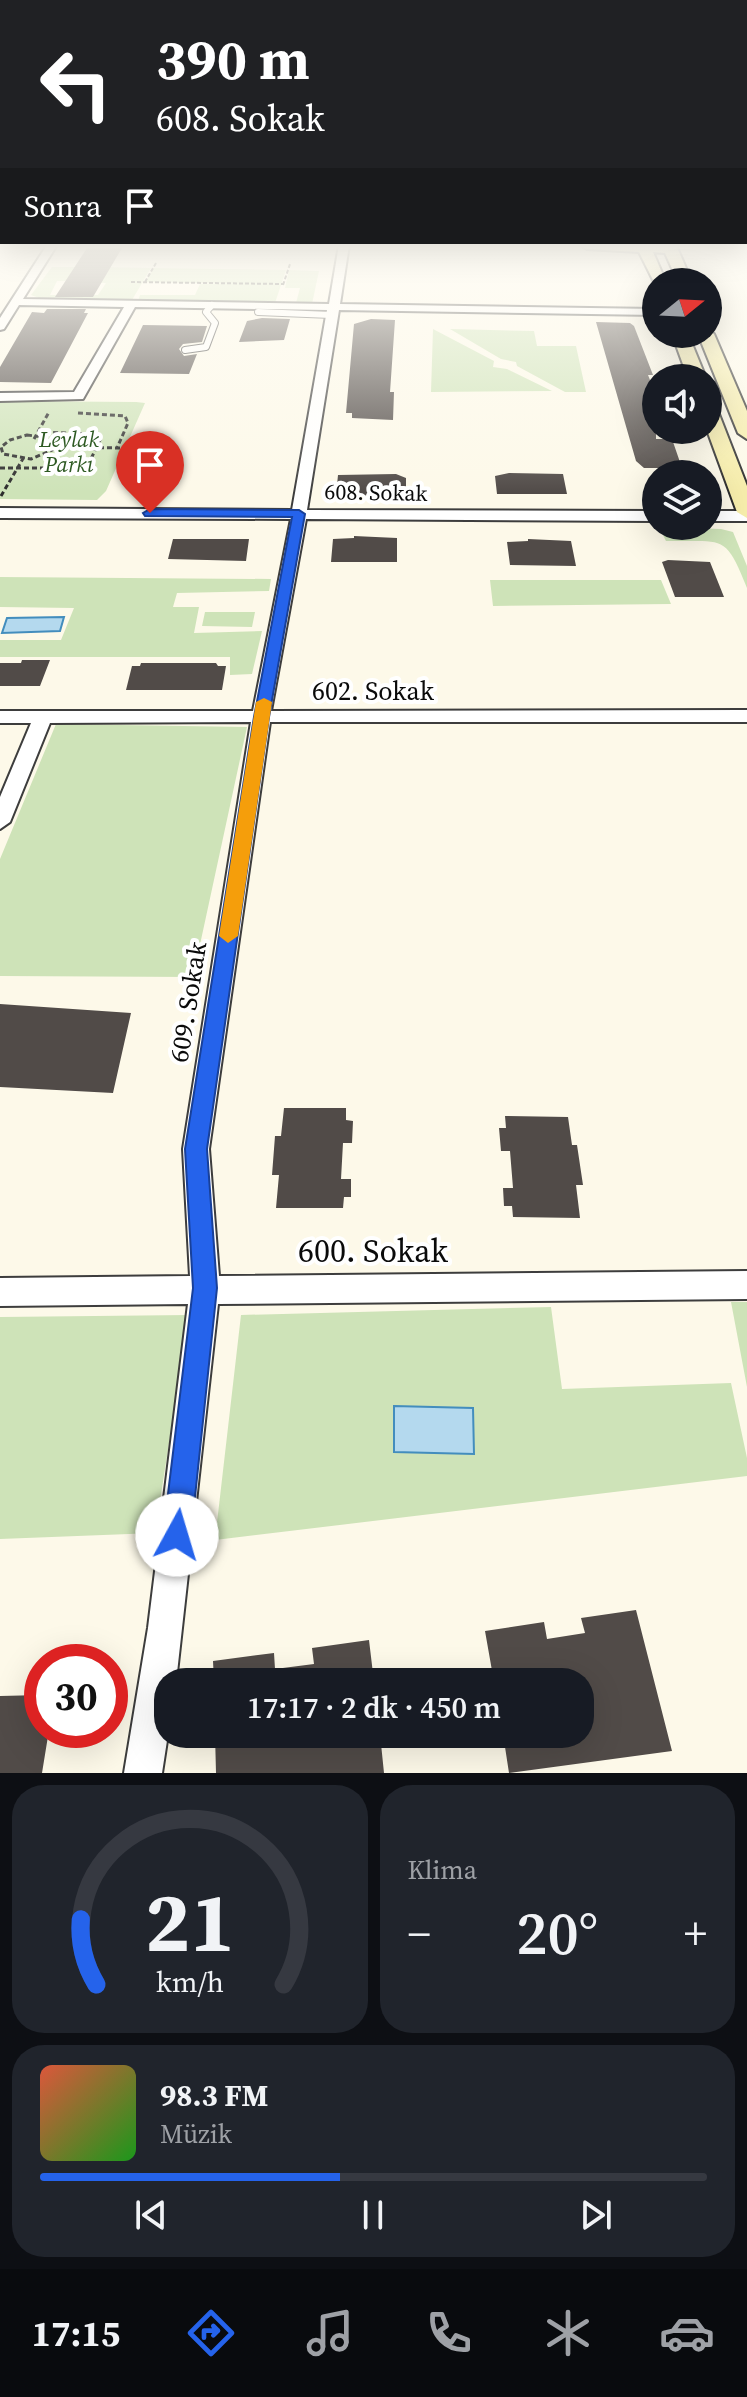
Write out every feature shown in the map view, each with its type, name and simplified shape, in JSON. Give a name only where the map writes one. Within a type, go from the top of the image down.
[{"type":"main road","points":[[712,348],[747,433]]},
{"type":"main road","points":[[721,444],[747,514]]},
{"type":"street","points":[[0,397],[78,396],[117,328]]},
{"type":"street","name":"609. Sokak","points":[[143,1773],[166,1628],[205,1288],[196,1149],[261,717],[329,328]]},
{"type":"street","name":"608. Sokak","points":[[0,513],[642,516]]},
{"type":"street","points":[[722,515],[747,514]]},
{"type":"street","name":"602. Sokak","points":[[0,717],[747,716]]},
{"type":"street","points":[[0,822],[43,717]]},
{"type":"street","name":"600. Sokak","points":[[0,1292],[747,1285]]},
{"type":"lane","points":[[185,350],[206,347],[213,328]]},
{"type":"path","points":[[36,435],[54,403]]},
{"type":"path","points":[[36,413],[48,413]]},
{"type":"path","points":[[51,447],[119,448],[128,423],[125,416],[64,413]]},
{"type":"path","points":[[0,468],[75,468],[88,465],[100,440],[92,434],[36,435],[10,440],[0,451],[7,457],[23,458],[48,455],[57,448]]},
{"type":"path","points":[[36,435],[51,438],[58,444],[57,448]]},
{"type":"path","points":[[0,498],[23,458]]},
{"type":"green space","points":[[433,329],[494,361],[493,367],[507,369],[552,391],[431,392]]},
{"type":"green space","points":[[450,329],[534,331],[537,346],[576,346],[586,392],[565,392],[517,366],[516,362],[501,359]]},
{"type":"green space","name":"Leylak Parkı","points":[[0,401],[145,403],[106,491],[97,500],[0,499]]},
{"type":"green space","points":[[722,529],[733,532],[747,566],[747,588],[733,557],[720,544],[666,541],[722,540]]},
{"type":"green space","points":[[0,577],[271,579],[269,591],[177,593],[173,607],[199,607],[194,633],[262,631],[252,674],[230,675],[230,657],[0,657],[0,640],[61,640],[74,608],[0,607]]},
{"type":"green space","points":[[490,580],[661,580],[671,604],[493,606]]},
{"type":"green space","points":[[205,612],[255,612],[252,627],[202,626]]},
{"type":"green space","points":[[56,724],[247,727],[193,977],[0,976],[0,859]]},
{"type":"green space","points":[[731,1302],[747,1302],[747,1387]]},
{"type":"green space","points":[[551,1307],[562,1389],[731,1383],[747,1458],[747,1476],[215,1540],[241,1315]]},
{"type":"green space","points":[[189,1315],[155,1533],[0,1539],[0,1317]]},
{"type":"water","points":[[64,617],[60,631],[2,633],[7,618]]},
{"type":"water","points":[[394,1406],[473,1408],[474,1454],[394,1452]]},
{"type":"building","points":[[23,328],[80,328],[51,383],[0,382],[0,367]]},
{"type":"building","points":[[142,328],[206,328],[202,342],[183,344],[179,349],[184,356],[197,354],[189,374],[120,373]]},
{"type":"building","points":[[244,328],[288,328],[284,340],[239,342]]},
{"type":"building","points":[[354,328],[394,328],[390,392],[394,392],[393,420],[352,418],[352,413],[346,413]]},
{"type":"building","points":[[598,328],[635,328],[649,364],[642,364],[642,444],[674,444],[679,460],[642,460],[642,466],[636,461]]},
{"type":"building","points":[[509,473],[563,474],[567,494],[497,494],[495,476]]},
{"type":"building","points":[[396,474],[406,478],[406,496],[336,495],[338,475]]},
{"type":"building","points":[[354,536],[397,538],[397,562],[331,562],[333,539]]},
{"type":"building","points":[[173,539],[249,539],[246,561],[168,559]]},
{"type":"building","points":[[528,539],[571,541],[576,566],[510,565],[507,542]]},
{"type":"building","points":[[662,562],[710,562],[724,597],[675,597]]},
{"type":"building","points":[[22,660],[50,660],[40,686],[0,686],[0,663],[21,663]]},
{"type":"building","points":[[141,663],[216,663],[226,666],[222,690],[126,690],[132,666],[140,666]]},
{"type":"building","points":[[0,1004],[131,1013],[113,1093],[0,1087]]},
{"type":"building","points":[[284,1108],[346,1108],[346,1120],[353,1121],[352,1143],[343,1143],[341,1179],[351,1179],[351,1197],[344,1197],[343,1208],[276,1208],[279,1175],[272,1175],[275,1136],[281,1136]]},
{"type":"building","points":[[505,1116],[568,1117],[572,1145],[577,1145],[583,1185],[576,1185],[580,1218],[513,1217],[512,1206],[504,1206],[503,1188],[513,1188],[510,1151],[501,1151],[499,1128],[506,1128]]},
{"type":"building","points":[[636,1610],[672,1751],[509,1773],[505,1748],[594,1748],[594,1668],[492,1668],[485,1631],[544,1622],[547,1639],[585,1633],[581,1618]]},
{"type":"building","points":[[369,1640],[372,1668],[283,1668],[314,1664],[312,1648]]},
{"type":"building","points":[[274,1653],[275,1668],[213,1668],[213,1661]]},
{"type":"building","points":[[24,1695],[24,1748],[46,1748],[42,1773],[0,1773],[0,1696]]},
{"type":"building","points":[[215,1748],[381,1748],[384,1773],[216,1773]]},
{"type":"slow traffic","points":[[228,936],[264,702]]},
{"type":"route","points":[[150,513],[299,514],[261,717],[196,1149],[205,1288],[177,1535]]}]
